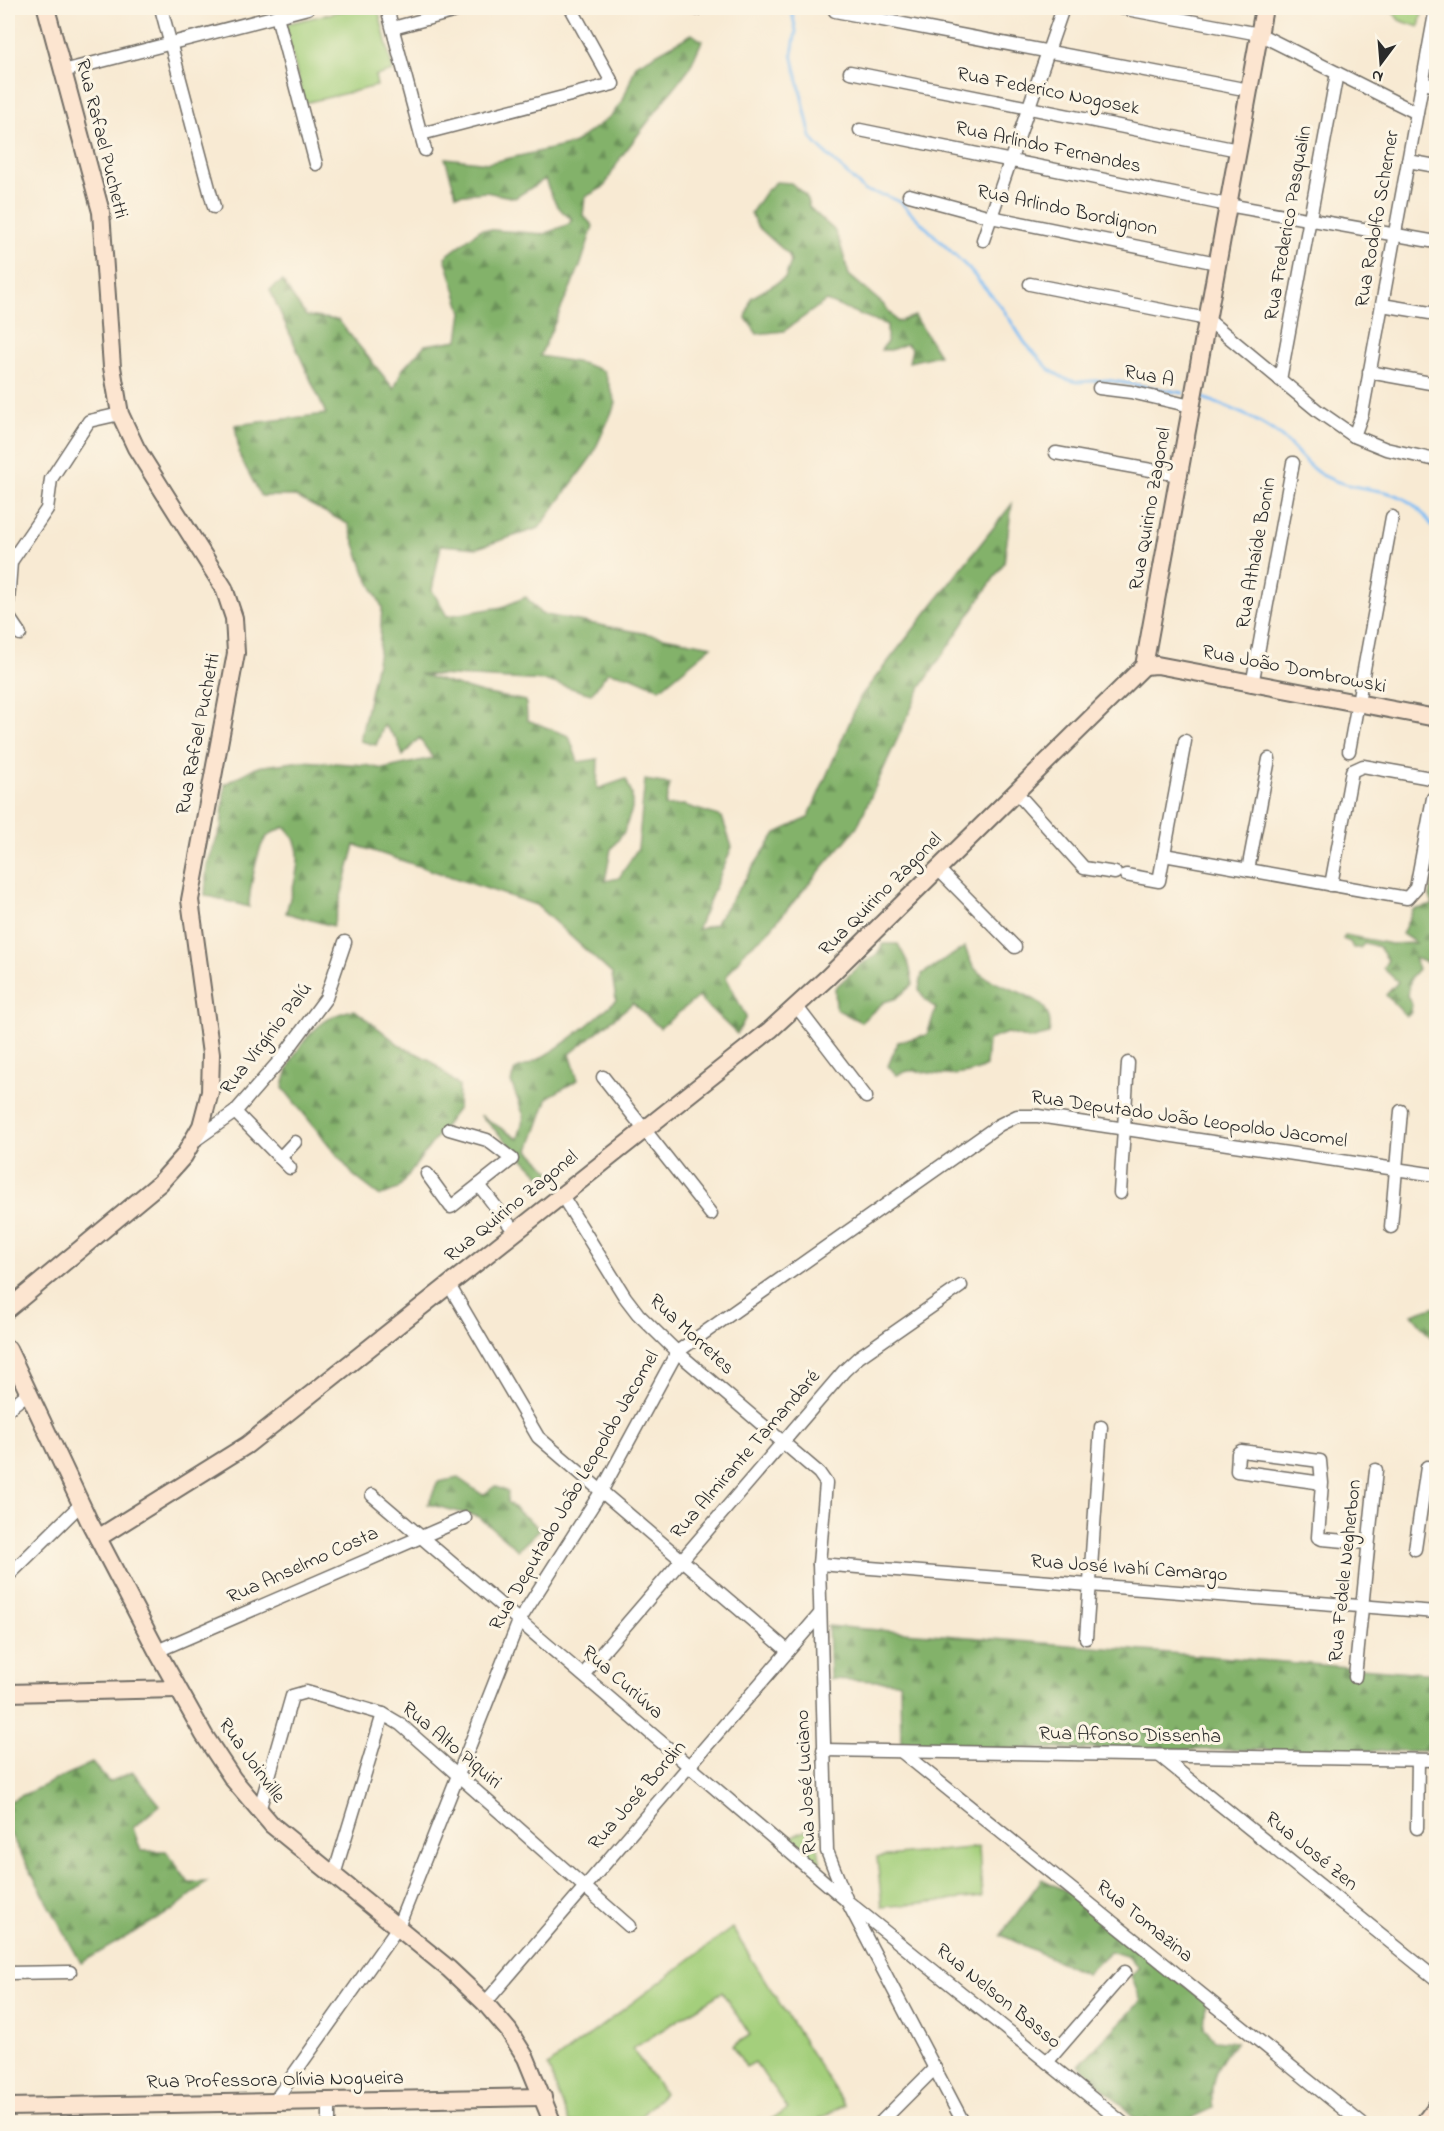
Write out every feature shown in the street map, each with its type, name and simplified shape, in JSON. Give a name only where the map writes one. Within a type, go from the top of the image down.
[{"type":"street","name":"Rua Rafael Puchetti","points":[[8,1309],[148,1194],[179,1163],[194,1141],[210,1092],[211,1054],[190,900],[234,669],[236,635],[234,618],[224,588],[136,448],[120,414],[113,384],[101,212],[46,8]]},
{"type":"street","points":[[161,8],[214,207]]},
{"type":"street","points":[[63,71],[308,8]]},
{"type":"street","points":[[387,8],[425,150]]},
{"type":"street","points":[[393,28],[467,8]]},
{"type":"street","points":[[421,134],[612,84],[571,8]]},
{"type":"street","points":[[983,240],[1063,8]]},
{"type":"street","points":[[1121,8],[1259,33],[1417,113]]},
{"type":"street","name":"Rua Quirino Zagonel","points":[[98,1538],[240,1450],[796,1007],[1144,666],[1264,8]]},
{"type":"street","name":"Rua Rodolfo Scherner","points":[[1354,436],[1362,414],[1436,8]]},
{"type":"street","points":[[835,11],[1249,90]]},
{"type":"street","points":[[277,16],[316,164]]},
{"type":"street","name":"Rua Federico Nogosek","points":[[850,72],[1238,150]]},
{"type":"street","name":"Rua Frederico Pasqualin","points":[[1280,380],[1337,73]]},
{"type":"street","points":[[1422,83],[1437,86]]},
{"type":"street","name":"Rua Arlindo Fernandes","points":[[860,130],[1228,205],[1437,242]]},
{"type":"street","points":[[1408,160],[1437,166]]},
{"type":"street","name":"Rua Arlindo Bordignon","points":[[909,195],[991,217],[1217,263]]},
{"type":"street","points":[[1030,284],[1207,319],[1329,420],[1354,436],[1386,449],[1437,460]]},
{"type":"street","points":[[1382,305],[1437,314]]},
{"type":"street","points":[[1369,372],[1437,384]]},
{"type":"street","name":"Rua A","points":[[1099,388],[1131,392],[1191,406]]},
{"type":"street","points":[[8,602],[9,564],[47,509],[51,479],[89,421],[120,414]]},
{"type":"street","points":[[1056,453],[1179,476]]},
{"type":"street","name":"Rua Athaíde Bonin","points":[[1252,685],[1293,463]]},
{"type":"street","points":[[1349,751],[1392,517]]},
{"type":"street","points":[[8,616],[20,634]]},
{"type":"street","name":"Rua João Dombrowski","points":[[1144,666],[1157,665],[1252,685],[1437,718]]},
{"type":"street","points":[[1016,792],[1084,868],[1159,881],[1185,741]]},
{"type":"street","points":[[1248,870],[1269,759]]},
{"type":"street","points":[[1331,885],[1352,771],[1363,766],[1437,779]]},
{"type":"street","points":[[1164,855],[1402,898],[1411,896],[1416,888],[1433,798]]},
{"type":"street","points":[[938,869],[1016,947]]},
{"type":"street","name":"Rua Virgínio Palú","points":[[194,1141],[235,1112],[267,1077],[322,1004],[345,942]]},
{"type":"street","points":[[796,1007],[866,1097]]},
{"type":"street","points":[[1120,1193],[1128,1063]]},
{"type":"street","points":[[603,1077],[711,1214]]},
{"type":"street","points":[[1391,1227],[1401,1111]]},
{"type":"street","points":[[235,1112],[290,1168]]},
{"type":"street","name":"Rua Deputado João Leopoldo Jacomel","points":[[274,2102],[398,1927],[519,1621],[601,1492],[677,1352],[1009,1119],[1038,1116],[1437,1175]]},
{"type":"street","points":[[427,1174],[451,1207],[512,1159],[487,1140],[449,1129]]},
{"type":"street","points":[[280,1158],[295,1143]]},
{"type":"street","points":[[479,1185],[515,1232]]},
{"type":"street","name":"Rua Morretes","points":[[561,1194],[631,1305],[677,1352],[824,1479]]},
{"type":"street","points":[[449,1285],[530,1426],[548,1447],[788,1651]]},
{"type":"street","name":"Rua Almirante Tamandaré","points":[[583,1675],[852,1363],[961,1286]]},
{"type":"street","name":"Rua Joinville","points":[[8,1349],[81,1504],[157,1651],[177,1689],[233,1779],[259,1811],[485,2003],[520,2047],[553,2124]]},
{"type":"street","points":[[8,1409],[28,1393]]},
{"type":"street","points":[[1086,1638],[1101,1427]]},
{"type":"street","points":[[1322,1483],[1237,1471],[1238,1453],[1241,1451],[1320,1461],[1322,1483],[1319,1539],[1368,1543]]},
{"type":"street","points":[[1415,1549],[1427,1467],[1437,1468]]},
{"type":"street","name":"Rua Fedele Negherbon","points":[[1355,1677],[1376,1470]]},
{"type":"street","name":"Rua José Luciano","points":[[824,1479],[827,1490],[819,1564],[827,1851],[847,1901],[964,2124]]},
{"type":"street","name":"Rua Curiúva","points":[[372,1495],[847,1901]]},
{"type":"street","points":[[8,1576],[81,1504]]},
{"type":"street","name":"Rua Anselmo Costa","points":[[157,1651],[465,1518]]},
{"type":"street","name":"Rua José Ivahí Camargo","points":[[819,1564],[1437,1612]]},
{"type":"street","name":"Rua José Bordin","points":[[485,2003],[820,1614]]},
{"type":"street","points":[[8,1694],[177,1689]]},
{"type":"street","name":"Rua Alto Piquiri","points":[[259,1811],[290,1701],[297,1693],[306,1692],[383,1714],[400,1724],[629,1926]]},
{"type":"street","points":[[334,1875],[383,1714]]},
{"type":"street","name":"Rua Afonso Dissenha","points":[[824,1750],[1437,1760]]},
{"type":"street","name":"Rua Tomazina","points":[[902,1752],[1362,2124]]},
{"type":"street","name":"Rua José Zen","points":[[1160,1756],[1437,1979]]},
{"type":"street","points":[[1417,1828],[1418,1760]]},
{"type":"street","name":"Rua Nelson Basso","points":[[847,1901],[1124,2124]]},
{"type":"street","points":[[8,1973],[70,1972]]},
{"type":"street","points":[[1047,2062],[1125,1972]]},
{"type":"street","points":[[879,2124],[935,2068]]},
{"type":"street","name":"Rua Professora Olívia Nogueira","points":[[8,2107],[543,2097]]},
{"type":"street","points":[[329,2101],[329,2124]]},
{"type":"street","points":[[1423,2124],[1437,2107]]},
{"type":"green space","points":[[355,8],[378,8],[393,71],[375,76],[377,86],[304,103],[285,24]]},
{"type":"green space","points":[[1390,8],[1423,8],[1419,27],[1399,20]]},
{"type":"green space","points":[[692,34],[702,41],[690,67],[621,157],[604,187],[585,197],[583,215],[593,226],[581,264],[540,356],[581,363],[604,371],[616,403],[592,456],[539,528],[477,548],[441,545],[432,590],[447,616],[502,607],[526,597],[541,614],[712,646],[660,689],[633,677],[608,672],[591,694],[547,681],[419,674],[482,693],[526,701],[527,720],[569,736],[578,762],[598,759],[597,789],[626,779],[632,795],[632,809],[624,832],[611,849],[605,881],[619,878],[638,848],[645,780],[670,784],[665,806],[684,805],[722,817],[732,847],[697,930],[715,924],[776,833],[808,818],[861,696],[1012,504],[1004,563],[921,687],[857,827],[767,933],[745,951],[726,977],[746,1017],[737,1034],[698,997],[660,1028],[633,1003],[570,1054],[578,1080],[548,1097],[529,1150],[561,1182],[547,1182],[480,1115],[518,1139],[524,1116],[511,1082],[515,1070],[556,1049],[616,1000],[612,974],[536,905],[355,845],[333,926],[286,913],[295,879],[298,856],[297,846],[284,827],[270,834],[263,842],[254,870],[249,907],[205,895],[207,865],[221,828],[225,784],[256,767],[302,761],[365,765],[383,769],[433,758],[419,738],[403,756],[397,740],[384,725],[376,745],[360,741],[379,652],[382,607],[365,573],[348,524],[294,496],[261,496],[240,457],[235,425],[326,414],[270,290],[282,281],[306,316],[338,320],[394,389],[402,370],[425,345],[458,340],[462,312],[445,257],[481,229],[544,234],[569,224],[572,219],[555,202],[545,179],[515,198],[486,192],[456,195],[445,158],[488,163],[573,144],[612,115],[623,100],[636,65]]},
{"type":"green space","points":[[776,182],[791,183],[806,196],[809,207],[834,230],[849,275],[883,304],[897,322],[915,316],[939,355],[909,362],[912,349],[906,344],[891,350],[881,350],[887,342],[887,325],[826,301],[784,331],[757,334],[746,318],[751,298],[785,278],[791,262],[789,255],[757,226],[751,213],[766,191]]},
{"type":"green space","points":[[1436,840],[1436,868],[1432,857]]},
{"type":"green space","points":[[1436,868],[1436,972],[1428,963],[1414,958],[1418,969],[1411,977],[1407,996],[1412,1005],[1411,1012],[1406,1016],[1386,995],[1398,982],[1383,968],[1388,960],[1379,947],[1365,943],[1360,948],[1353,948],[1350,942],[1343,939],[1345,935],[1391,944],[1416,943],[1402,934],[1413,910],[1433,905],[1430,896]]},
{"type":"green space","points":[[883,944],[898,944],[909,965],[913,984],[897,998],[884,1002],[861,1022],[836,1009],[835,988],[861,964],[876,956]]},
{"type":"green space","points":[[965,947],[973,966],[982,975],[1028,996],[1046,1010],[1050,1020],[1049,1034],[1030,1039],[1007,1033],[988,1040],[986,1066],[973,1071],[944,1075],[910,1071],[897,1075],[888,1066],[898,1042],[927,1035],[936,1008],[926,1001],[919,989],[922,974]]},
{"type":"green space","points":[[355,1010],[401,1046],[430,1060],[459,1086],[458,1108],[398,1189],[380,1196],[354,1176],[283,1088],[292,1062],[307,1037],[329,1019]]},
{"type":"green space","points":[[1436,1306],[1436,1343],[1412,1314]]},
{"type":"green space","points":[[458,1478],[483,1495],[495,1486],[508,1492],[507,1502],[540,1529],[518,1550],[479,1517],[428,1504],[438,1482]]},
{"type":"green space","points":[[828,1626],[1436,1674],[1436,1751],[901,1748],[900,1682],[830,1679]]},
{"type":"green space","points":[[92,1763],[109,1782],[133,1772],[160,1805],[133,1828],[141,1851],[166,1851],[189,1883],[207,1882],[173,1910],[81,1963],[8,1830],[8,1802]]},
{"type":"green space","points":[[815,1826],[822,1874],[785,1840]]},
{"type":"green space","points":[[979,1847],[982,1897],[882,1907],[877,1857]]},
{"type":"green space","points":[[1042,1879],[1074,1895],[1206,2003],[1204,2028],[1215,2040],[1236,2042],[1216,2072],[1212,2089],[1213,2108],[1181,2123],[1140,2123],[1079,2065],[1141,2001],[1131,1976],[1139,1967],[1126,1956],[1110,1951],[1086,1974],[1001,1935]]},
{"type":"green space","points":[[732,1928],[844,2105],[813,2123],[765,2123],[788,2109],[755,2062],[746,2067],[733,2046],[750,2035],[722,1992],[632,2049],[664,2093],[634,2123],[569,2123],[548,2066]]},
{"type":"waterway","points":[[791,8],[796,31],[792,54],[811,137],[816,144],[865,191],[887,196],[900,202],[968,268],[1003,309],[1025,343],[1050,370],[1065,379],[1077,382],[1107,380],[1183,393]]},
{"type":"waterway","points":[[1203,398],[1236,411],[1277,433],[1322,475],[1339,482],[1397,496],[1410,503],[1423,514],[1436,532]]}]
